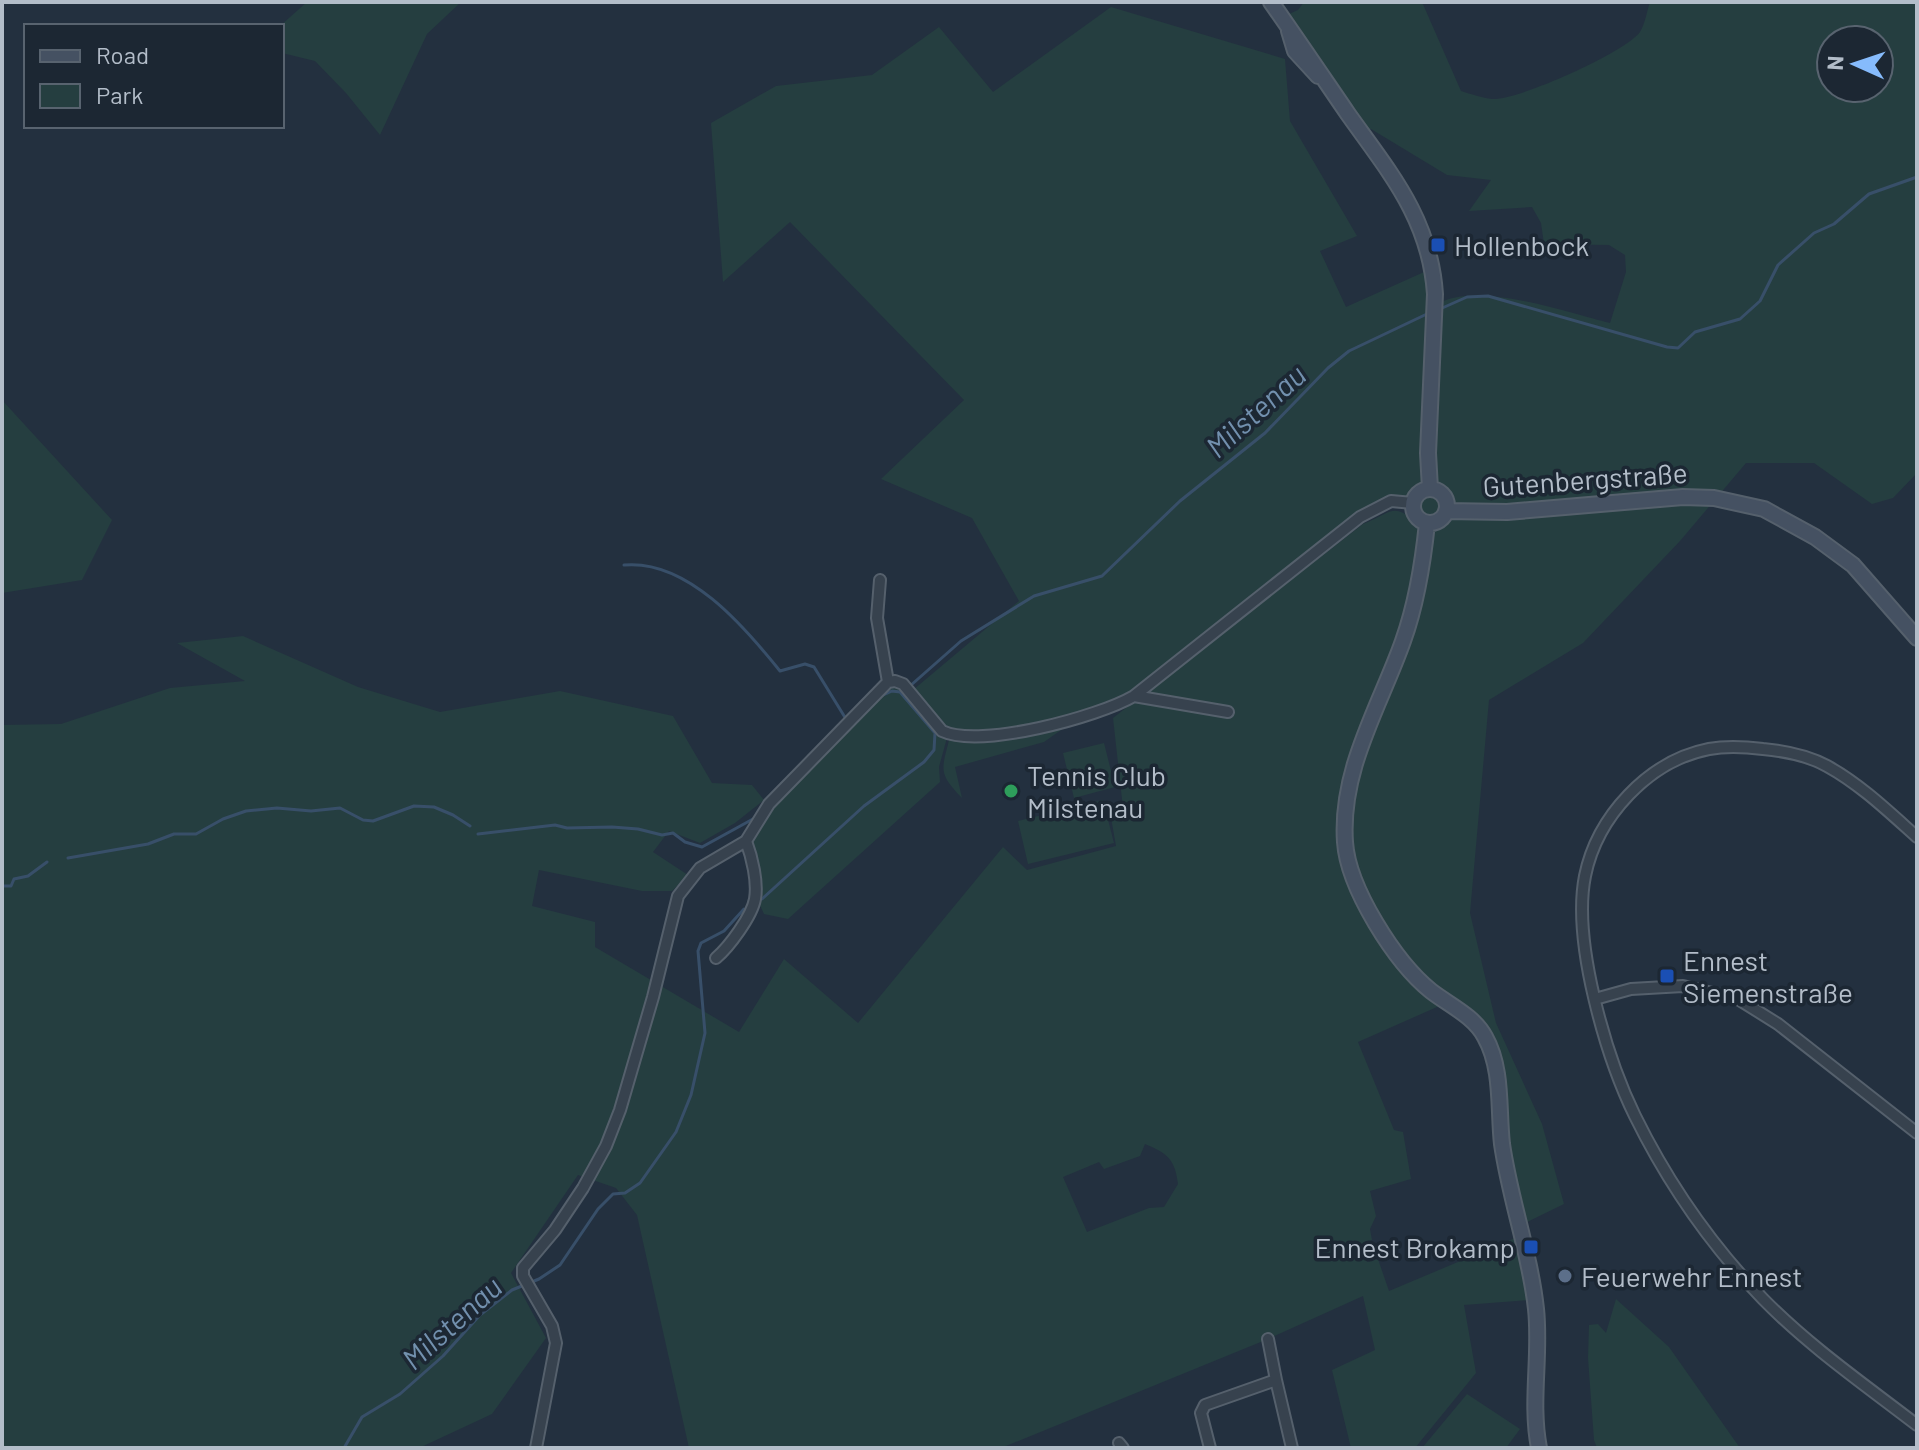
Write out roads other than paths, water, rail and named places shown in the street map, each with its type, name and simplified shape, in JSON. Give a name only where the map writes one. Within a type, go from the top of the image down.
[{"type":"main road","points":[[1271,2],[1412,207],[1430,252],[1435,312],[1428,453],[1430,489]]},
{"type":"main road","points":[[1430,489],[1444,496],[1446,511],[1438,521],[1427,523],[1417,517],[1413,503],[1419,493],[1430,489]]},
{"type":"main road","name":"Gutenbergstraße","points":[[1446,511],[1507,512],[1683,497],[1714,498],[1764,509],[1815,537],[1853,565],[1917,638]]},
{"type":"main road","points":[[1427,523],[1413,613],[1353,771],[1345,813],[1345,844],[1357,888],[1392,945],[1427,988],[1478,1027],[1495,1061],[1506,1170],[1536,1308],[1539,1448]]},
{"type":"street","points":[[536,1448],[556,1343],[552,1326],[529,1290],[523,1268],[555,1230],[583,1188],[616,1122],[632,1077],[678,896],[700,868],[746,841],[769,804],[888,682],[903,684],[944,733],[968,735],[1031,730],[1099,711],[1134,696],[1360,517],[1391,501],[1413,503]]},
{"type":"street","points":[[880,580],[877,618],[888,682]]},
{"type":"street","points":[[1134,696],[1228,712]]},
{"type":"street","points":[[1917,837],[1870,796],[1826,766],[1791,752],[1749,747],[1709,749],[1675,761],[1644,780],[1618,806],[1598,836],[1585,876],[1582,911],[1585,956],[1612,1057],[1634,1114],[1669,1179],[1707,1234],[1763,1299],[1816,1347],[1917,1425]]},
{"type":"street","points":[[716,958],[727,949],[755,898],[746,841]]},
{"type":"street","points":[[1595,999],[1631,989],[1683,986],[1738,999],[1778,1024],[1917,1133]]},
{"type":"street","points":[[1268,1339],[1292,1448]]},
{"type":"street","points":[[1210,1448],[1201,1413],[1205,1405],[1276,1380]]},
{"type":"waterway","name":"Milstenau","points":[[1440,309],[1467,297],[1488,296],[1678,348],[1695,332],[1740,319],[1760,301],[1778,265],[1814,233],[1834,224],[1869,194],[1917,177]]},
{"type":"waterway","name":"Milstenau","points":[[910,686],[961,641],[1034,596],[1102,576],[1180,501],[1265,433],[1328,368],[1349,351],[1429,313]]},
{"type":"waterway","points":[[624,565],[647,566],[692,584],[731,616],[780,671],[805,664],[814,667],[846,719]]},
{"type":"waterway","name":"Milstenau","points":[[762,899],[864,806],[924,762],[934,750],[935,733],[900,692],[903,690]]},
{"type":"waterway","points":[[881,696],[892,691],[900,692]]},
{"type":"waterway","points":[[68,858],[148,844],[174,834],[196,834],[246,811],[277,808],[311,811],[340,808],[363,820],[373,821],[414,806],[434,807],[470,826]]},
{"type":"waterway","points":[[478,834],[555,825],[567,828],[612,827],[662,835],[673,833],[685,842],[702,847],[753,819]]},
{"type":"waterway","points":[[2,886],[11,886],[14,879],[28,876],[47,862]]},
{"type":"waterway","name":"Milstenau","points":[[344,1448],[362,1417],[400,1394],[443,1356],[480,1315],[512,1290],[539,1279],[560,1265],[598,1209],[613,1194],[625,1193],[640,1183],[676,1132],[691,1095],[705,1033],[698,951],[701,943],[724,931],[744,909]]},
{"type":"place","name":"Hollenbock","points":[[1438,245]]},
{"type":"place","name":"Tennis Club Milstenau","points":[[1011,791]]},
{"type":"place","name":"Ennest Siemenstraße","points":[[1667,976]]},
{"type":"place","name":"Ennest Brokamp","points":[[1531,1247]]},
{"type":"place","name":"Feuerwehr Ennest","points":[[1565,1276]]}]
